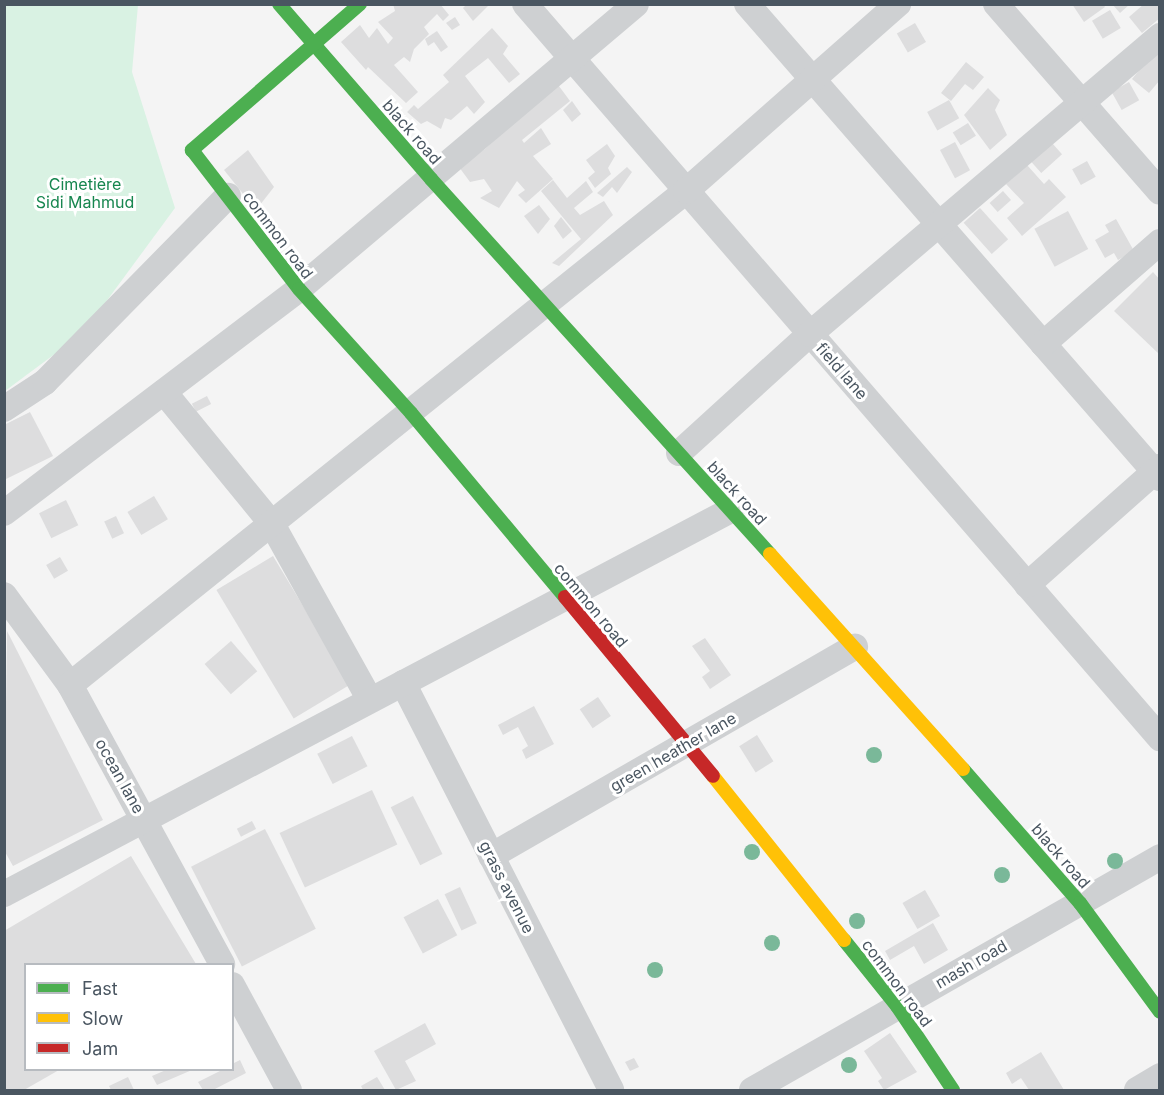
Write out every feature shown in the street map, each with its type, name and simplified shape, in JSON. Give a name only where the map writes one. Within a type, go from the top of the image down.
[{"type":"street","name":"black road","points":[[279,4],[431,179],[855,647],[1080,903],[1160,1012]]},
{"type":"street","points":[[314,44],[360,4]]},
{"type":"street","name":"field lane","points":[[525,4],[1160,738]]},
{"type":"street","points":[[4,513],[299,290],[636,4]]},
{"type":"street","points":[[747,4],[1043,344],[1158,472],[1027,585]]},
{"type":"street","points":[[70,685],[546,306],[686,191],[898,4]]},
{"type":"street","points":[[996,4],[1160,192]]},
{"type":"street","points":[[679,453],[810,334],[1160,36]]},
{"type":"street","name":"common road","points":[[314,44],[192,150],[299,290],[411,413],[563,598],[688,745],[897,1006],[953,1090]]},
{"type":"street","points":[[4,410],[45,382],[228,196]]},
{"type":"street","points":[[1043,344],[1160,242]]},
{"type":"street","points":[[164,392],[272,524],[370,700]]},
{"type":"street","points":[[4,894],[731,510]]},
{"type":"street","name":"ocean lane","points":[[8,605],[70,685],[221,963]]},
{"type":"street","name":"green heather lane","points":[[491,856],[688,745],[855,647]]},
{"type":"street","name":"grass avenue","points":[[403,683],[611,1090]]},
{"type":"street","name":"mash road","points":[[752,1090],[1160,857]]},
{"type":"street","points":[[234,989],[289,1090]]},
{"type":"street","points":[[1137,1090],[1160,1076]]},
{"type":"green space","name":"Cimetière Sidi Mahmud","points":[[5,5],[138,5],[132,72],[175,208],[83,333],[5,391]]},
{"type":"building","points":[[393,4],[440,4],[449,15],[443,21],[437,14],[424,27],[429,34],[414,49],[410,62],[404,57],[394,65],[418,92],[406,103],[368,67],[366,70],[341,42],[360,25],[369,38],[377,28],[388,44],[393,38],[378,22],[395,11]]},
{"type":"building","points":[[467,4],[490,4],[473,21],[463,8]]},
{"type":"building","points":[[1072,4],[1103,4],[1105,7],[1084,22]]},
{"type":"building","points":[[1112,4],[1130,4],[1120,13]]},
{"type":"building","points":[[1144,4],[1160,4],[1160,18],[1142,33],[1129,17]]},
{"type":"building","points":[[1110,10],[1121,28],[1103,39],[1092,21]]},
{"type":"building","points":[[455,17],[460,25],[452,30],[446,23]]},
{"type":"building","points":[[915,23],[926,42],[908,53],[897,34]]},
{"type":"building","points":[[492,28],[508,46],[503,54],[520,74],[509,83],[488,58],[465,76],[485,102],[474,114],[467,106],[451,120],[445,118],[441,129],[427,121],[421,124],[407,112],[414,105],[418,109],[449,82],[443,75]]},
{"type":"building","points":[[437,31],[448,47],[441,52],[434,42],[428,46],[425,39]]},
{"type":"building","points":[[1155,51],[1160,55],[1160,80],[1149,93],[1132,79]]},
{"type":"building","points":[[966,62],[984,77],[973,90],[965,84],[951,101],[941,93]]},
{"type":"building","points":[[556,82],[570,101],[522,140],[524,143],[541,128],[551,144],[533,156],[553,179],[526,203],[518,195],[525,190],[517,181],[499,208],[480,198],[492,191],[484,179],[470,182],[459,167],[485,149]]},
{"type":"building","points":[[1129,82],[1139,100],[1122,110],[1112,92]]},
{"type":"building","points":[[988,88],[1000,100],[995,110],[1007,135],[990,150],[964,115]]},
{"type":"building","points":[[949,100],[959,118],[937,130],[927,112]]},
{"type":"building","points":[[572,101],[581,114],[572,122],[563,110]]},
{"type":"building","points":[[968,123],[976,136],[961,145],[953,133]]},
{"type":"building","points":[[955,142],[970,170],[955,178],[940,150]]},
{"type":"building","points":[[1052,143],[1062,154],[1041,173],[1031,162]]},
{"type":"building","points":[[607,144],[615,156],[608,168],[611,174],[595,188],[588,178],[595,172],[586,160]]},
{"type":"building","points":[[248,150],[274,187],[256,210],[224,170]]},
{"type":"building","points":[[1087,161],[1096,177],[1081,185],[1072,169]]},
{"type":"building","points":[[1027,165],[1044,184],[1049,179],[1066,197],[1022,236],[1007,218],[1024,203],[1006,184]]},
{"type":"building","points":[[627,167],[632,172],[617,193],[612,187],[603,197],[597,193]]},
{"type":"building","points":[[553,180],[567,198],[586,181],[593,192],[574,208],[580,215],[604,201],[613,215],[559,266],[552,263],[581,239],[541,191]]},
{"type":"building","points":[[1003,191],[1011,200],[998,212],[990,203]]},
{"type":"building","points":[[539,205],[550,219],[538,234],[524,216]]},
{"type":"building","points":[[980,208],[1008,239],[992,254],[964,223]]},
{"type":"building","points":[[1068,211],[1088,249],[1055,267],[1034,229]]},
{"type":"building","points":[[561,217],[572,231],[563,239],[554,226]]},
{"type":"building","points":[[1116,219],[1134,251],[1118,260],[1114,253],[1105,258],[1095,240],[1109,232],[1105,225]]},
{"type":"building","points":[[1153,272],[1160,280],[1160,355],[1114,311]]},
{"type":"building","points":[[207,396],[211,404],[196,412],[192,404]]},
{"type":"building","points":[[30,412],[53,456],[4,480],[4,425]]},
{"type":"building","points":[[154,496],[168,519],[141,535],[127,512]]},
{"type":"building","points":[[66,500],[78,525],[51,538],[39,513]]},
{"type":"building","points":[[116,516],[124,533],[112,539],[104,521]]},
{"type":"building","points":[[273,556],[350,685],[294,719],[216,590]]},
{"type":"building","points":[[60,557],[68,571],[54,579],[46,565]]},
{"type":"building","points":[[7,631],[103,820],[13,866],[4,850]]},
{"type":"building","points":[[705,638],[731,675],[710,689],[702,677],[710,671],[692,646]]},
{"type":"building","points":[[231,641],[257,671],[231,694],[205,664]]},
{"type":"building","points":[[598,697],[611,716],[593,728],[580,709]]},
{"type":"building","points":[[534,706],[554,744],[526,759],[522,750],[528,746],[518,727],[503,735],[498,725]]},
{"type":"building","points":[[757,735],[773,761],[756,772],[739,746]]},
{"type":"building","points":[[352,736],[367,766],[333,784],[317,754]]},
{"type":"building","points":[[372,790],[397,844],[305,887],[280,833]]},
{"type":"building","points":[[413,796],[443,854],[420,865],[391,807]]},
{"type":"building","points":[[252,821],[256,829],[241,837],[237,829]]},
{"type":"building","points":[[265,829],[316,929],[242,966],[191,867]]},
{"type":"building","points":[[131,856],[195,963],[24,963],[24,1071],[57,1071],[24,1090],[4,1090],[4,931]]},
{"type":"building","points":[[460,887],[477,923],[461,930],[445,894]]},
{"type":"building","points":[[925,890],[940,916],[917,929],[902,903]]},
{"type":"building","points":[[438,899],[457,935],[423,954],[404,917]]},
{"type":"building","points":[[933,923],[948,950],[924,964],[914,946],[890,960],[885,951]]},
{"type":"building","points":[[425,1023],[436,1044],[405,1061],[416,1081],[396,1090],[374,1051]]},
{"type":"building","points":[[890,1033],[917,1072],[884,1090],[878,1081],[882,1078],[864,1051]]},
{"type":"building","points":[[1041,1052],[1064,1090],[1029,1090],[1021,1078],[1012,1084],[1006,1073]]},
{"type":"building","points":[[634,1058],[639,1067],[630,1071],[625,1062]]},
{"type":"building","points":[[240,1060],[246,1073],[213,1090],[203,1090],[198,1082],[220,1071],[234,1071],[234,1063]]},
{"type":"building","points":[[164,1071],[190,1071],[157,1085],[152,1076]]},
{"type":"building","points":[[128,1077],[134,1090],[111,1090],[109,1086]]},
{"type":"building","points":[[377,1077],[385,1090],[363,1090],[361,1086]]},
{"type":"traffic: fast","points":[[279,4],[431,179],[770,554]]},
{"type":"traffic: fast","points":[[360,4],[192,150],[299,289],[411,413],[565,597]]},
{"type":"traffic: fast","points":[[963,769],[1080,903],[1160,1012]]},
{"type":"traffic: fast","points":[[844,940],[897,1006],[953,1090]]},
{"type":"traffic: slow","points":[[770,554],[963,769]]},
{"type":"traffic: slow","points":[[713,776],[844,940]]},
{"type":"traffic: jam","points":[[565,597],[713,776]]}]
